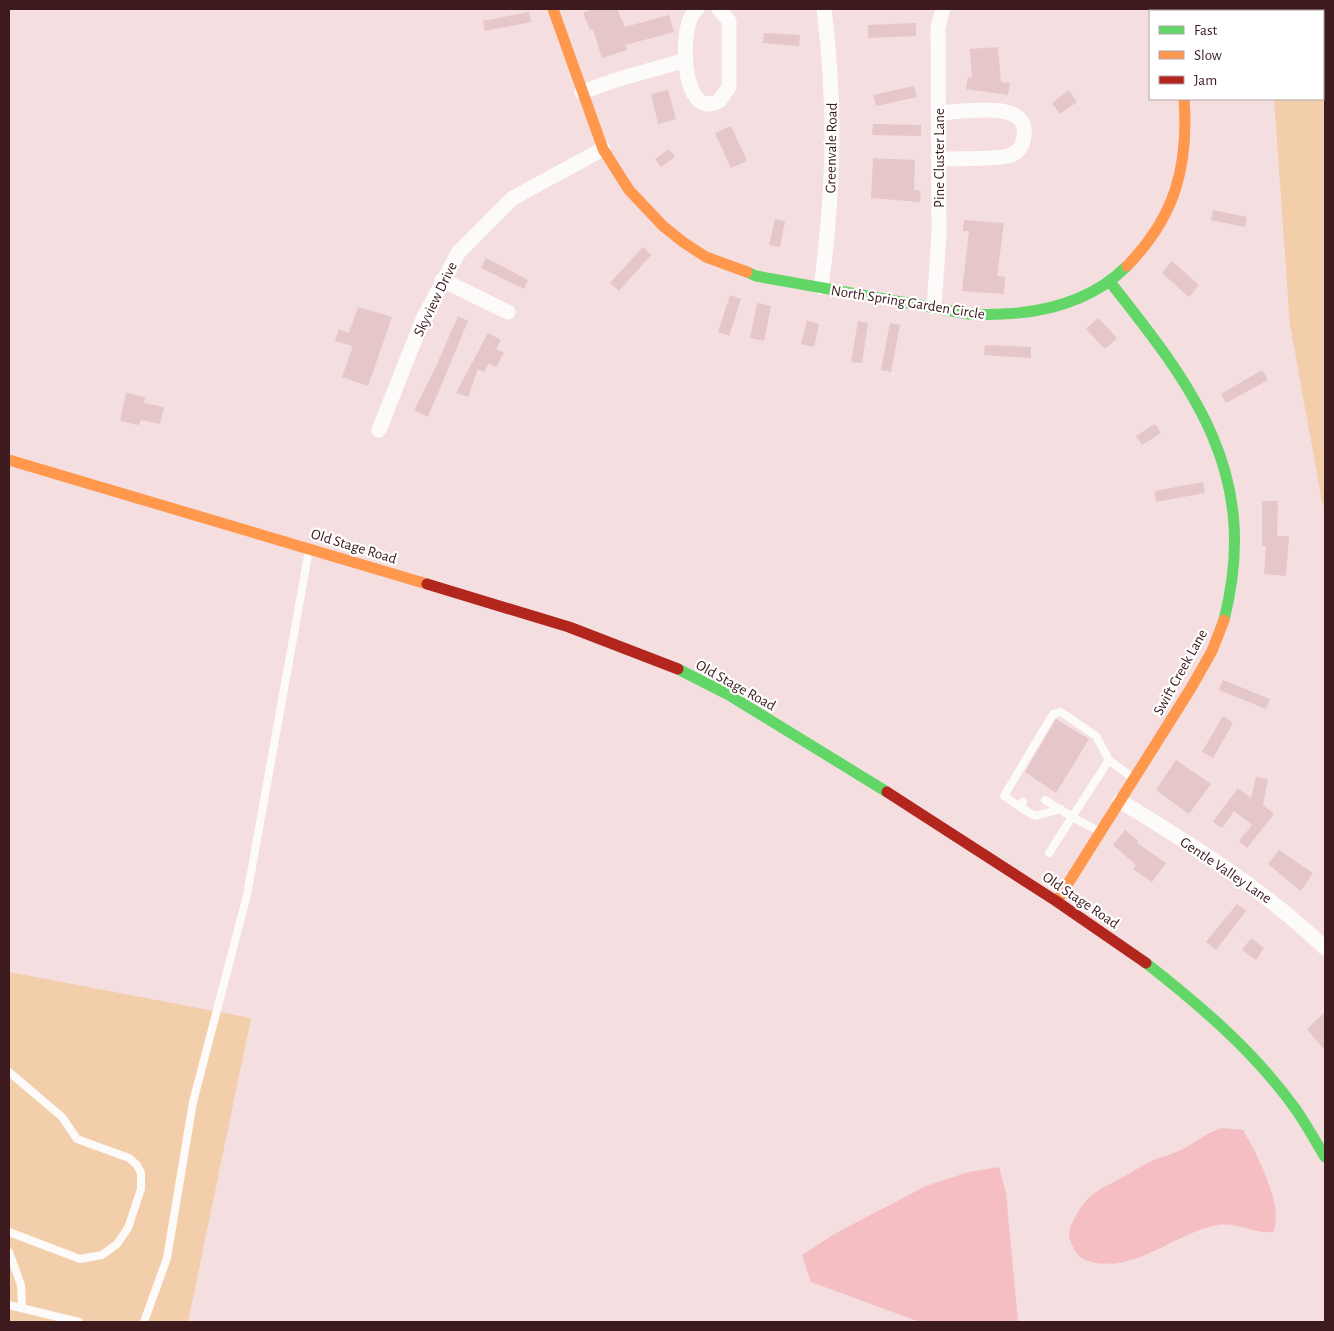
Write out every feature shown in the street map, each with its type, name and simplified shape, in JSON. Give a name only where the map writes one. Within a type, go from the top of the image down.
[{"type":"street","name":"North Spring Garden Circle","points":[[553,9],[603,149],[616,172],[645,209],[663,226],[706,257],[756,276],[970,314],[997,316],[1033,312],[1064,305],[1110,282],[1144,250],[1168,214],[1183,165],[1187,120],[1184,100]]},
{"type":"street","points":[[697,9],[691,14],[687,22],[686,60],[689,85],[696,100],[705,104],[720,101],[729,87],[729,21],[719,9]]},
{"type":"street","name":"Greenvale Road","points":[[821,288],[830,221],[833,158],[831,68],[824,9]]},
{"type":"street","name":"Pine Cluster Lane","points":[[934,307],[939,235],[938,27],[943,9]]},
{"type":"street","points":[[582,92],[619,79],[686,60]]},
{"type":"street","points":[[939,113],[998,110],[1010,112],[1019,116],[1023,122],[1024,137],[1020,148],[1008,156],[939,159]]},
{"type":"street","name":"Skyview Drive","points":[[378,430],[423,319],[458,253],[513,198],[603,149]]},
{"type":"street","points":[[442,280],[508,312]]},
{"type":"street","name":"Swift Creek Lane","points":[[1057,901],[1213,650],[1228,601],[1233,569],[1234,537],[1228,478],[1218,445],[1203,411],[1154,339],[1110,282]]},
{"type":"street","name":"Old Stage Road","points":[[9,460],[169,504],[574,629],[660,662],[706,683],[859,774],[1057,901],[1142,960],[1201,1006],[1265,1071],[1293,1107],[1325,1157]]},
{"type":"street","name":"Gentle Valley Lane","points":[[1120,801],[1232,870],[1275,902],[1325,948]]},
{"type":"lane","points":[[144,1322],[167,1258],[193,1102],[247,895],[310,548]]},
{"type":"lane","points":[[1061,809],[1035,816],[1021,804],[1004,796],[1016,780],[1053,714],[1061,712],[1096,736],[1109,760],[1134,779]]},
{"type":"lane","points":[[1049,853],[1109,760]]},
{"type":"lane","points":[[1045,800],[1101,832]]},
{"type":"lane","points":[[9,1072],[62,1117],[77,1139],[129,1158],[137,1165],[141,1173],[141,1189],[128,1228],[117,1244],[102,1254],[80,1259],[9,1232]]},
{"type":"lane","points":[[9,1252],[20,1285],[22,1308]]},
{"type":"lane","points":[[9,1305],[79,1322]]},
{"type":"shaded area","points":[[1325,9],[1325,518],[1290,325],[1274,100],[1324,100],[1324,10],[1268,10]]},
{"type":"shaded area","points":[[9,972],[251,1018],[188,1322],[9,1322]]},
{"type":"shaded area","points":[[1223,1128],[1243,1130],[1255,1152],[1272,1195],[1276,1221],[1273,1232],[1232,1225],[1218,1225],[1201,1229],[1136,1259],[1119,1263],[1102,1264],[1085,1260],[1077,1254],[1069,1237],[1070,1230],[1079,1210],[1089,1198],[1106,1186],[1151,1161],[1179,1151]]},
{"type":"shaded area","points":[[999,1167],[1006,1193],[1018,1322],[920,1322],[811,1282],[802,1255],[836,1233],[926,1186],[969,1172]]},
{"type":"building","points":[[594,9],[617,9],[625,27],[669,15],[674,32],[625,45],[627,50],[602,58],[593,29],[590,30],[583,13]]},
{"type":"building","points":[[529,12],[531,22],[485,31],[483,21]]},
{"type":"building","points":[[916,23],[916,36],[868,38],[868,25]]},
{"type":"building","points":[[764,33],[800,35],[799,46],[763,43]]},
{"type":"building","points":[[998,47],[1001,82],[1010,83],[1008,95],[966,89],[968,77],[972,78],[970,49]]},
{"type":"building","points":[[914,86],[917,97],[876,106],[873,95]]},
{"type":"building","points":[[668,90],[676,119],[658,124],[651,94]]},
{"type":"building","points":[[1069,90],[1077,102],[1060,114],[1052,103]]},
{"type":"building","points":[[873,124],[921,125],[921,136],[872,135]]},
{"type":"building","points":[[731,126],[747,161],[731,168],[715,133]]},
{"type":"building","points":[[669,149],[675,157],[661,167],[655,159]]},
{"type":"building","points":[[873,158],[915,160],[914,190],[921,191],[920,202],[871,198]]},
{"type":"building","points":[[1213,210],[1247,217],[1245,227],[1211,220]]},
{"type":"building","points":[[775,219],[785,221],[780,247],[769,245]]},
{"type":"building","points":[[964,220],[1004,223],[997,276],[1005,277],[1004,294],[962,291],[969,231],[963,231]]},
{"type":"building","points":[[643,247],[651,255],[619,291],[610,283]]},
{"type":"building","points":[[486,258],[528,280],[524,289],[481,268]]},
{"type":"building","points":[[1172,261],[1199,285],[1189,297],[1162,273]]},
{"type":"building","points":[[730,295],[741,299],[729,336],[718,332]]},
{"type":"building","points":[[757,303],[771,306],[764,341],[750,338]]},
{"type":"building","points":[[358,307],[392,317],[368,386],[342,377],[353,346],[335,341],[339,329],[349,333]]},
{"type":"building","points":[[458,316],[468,321],[428,417],[414,410],[434,371]]},
{"type":"building","points":[[1098,318],[1117,338],[1105,349],[1086,329]]},
{"type":"building","points":[[807,321],[819,324],[814,347],[801,344]]},
{"type":"building","points":[[858,321],[868,323],[862,363],[851,362]]},
{"type":"building","points":[[890,323],[900,325],[891,372],[881,370]]},
{"type":"building","points":[[488,333],[501,340],[496,349],[504,353],[496,367],[489,363],[484,372],[478,369],[468,397],[456,393]]},
{"type":"building","points":[[985,345],[1031,347],[1031,358],[984,355]]},
{"type":"building","points":[[1262,370],[1268,380],[1226,403],[1221,394]]},
{"type":"building","points":[[126,393],[145,397],[144,403],[164,407],[160,424],[141,420],[139,425],[120,421]]},
{"type":"building","points":[[1155,424],[1161,433],[1142,445],[1136,436]]},
{"type":"building","points":[[1203,482],[1205,493],[1156,502],[1155,491]]},
{"type":"building","points":[[1262,501],[1278,501],[1277,536],[1289,536],[1286,576],[1264,574],[1266,546],[1262,546]]},
{"type":"building","points":[[1223,680],[1270,699],[1266,709],[1219,690]]},
{"type":"building","points":[[1223,716],[1233,723],[1213,758],[1202,752]]},
{"type":"building","points":[[1056,719],[1089,739],[1056,793],[1025,772]]},
{"type":"building","points":[[1176,760],[1211,784],[1189,814],[1156,790]]},
{"type":"building","points":[[1256,777],[1268,779],[1263,805],[1274,814],[1247,848],[1239,841],[1252,825],[1234,811],[1222,828],[1213,822],[1238,788],[1251,798]]},
{"type":"building","points":[[1125,830],[1138,841],[1137,843],[1166,863],[1152,882],[1133,869],[1136,865],[1113,845]]},
{"type":"building","points":[[1279,850],[1313,873],[1301,891],[1268,864]]},
{"type":"building","points":[[1237,904],[1246,911],[1216,950],[1206,942]]},
{"type":"building","points":[[1251,938],[1264,948],[1256,960],[1242,950]]},
{"type":"building","points":[[1325,1012],[1325,1051],[1307,1029]]},
{"type":"traffic: fast","points":[[747,272],[756,276],[969,314],[990,315],[1033,311],[1054,307],[1074,300],[1093,292],[1127,266]]},
{"type":"traffic: fast","points":[[1110,282],[1169,360],[1193,398],[1213,437],[1227,478],[1234,521],[1233,568],[1224,620]]},
{"type":"traffic: fast","points":[[678,669],[729,695],[887,792]]},
{"type":"traffic: fast","points":[[1146,963],[1208,1014],[1246,1050],[1297,1111],[1325,1157]]},
{"type":"traffic: slow","points":[[553,9],[603,149],[629,190],[663,226],[683,242],[706,257],[747,272]]},
{"type":"traffic: slow","points":[[1127,266],[1157,229],[1175,189],[1181,168],[1184,146],[1184,100]]},
{"type":"traffic: slow","points":[[9,460],[427,584]]},
{"type":"traffic: slow","points":[[1057,901],[1191,688],[1212,651],[1224,620]]},
{"type":"traffic: jam","points":[[427,584],[569,627],[678,669]]},
{"type":"traffic: jam","points":[[887,792],[1056,901],[1146,963]]}]
